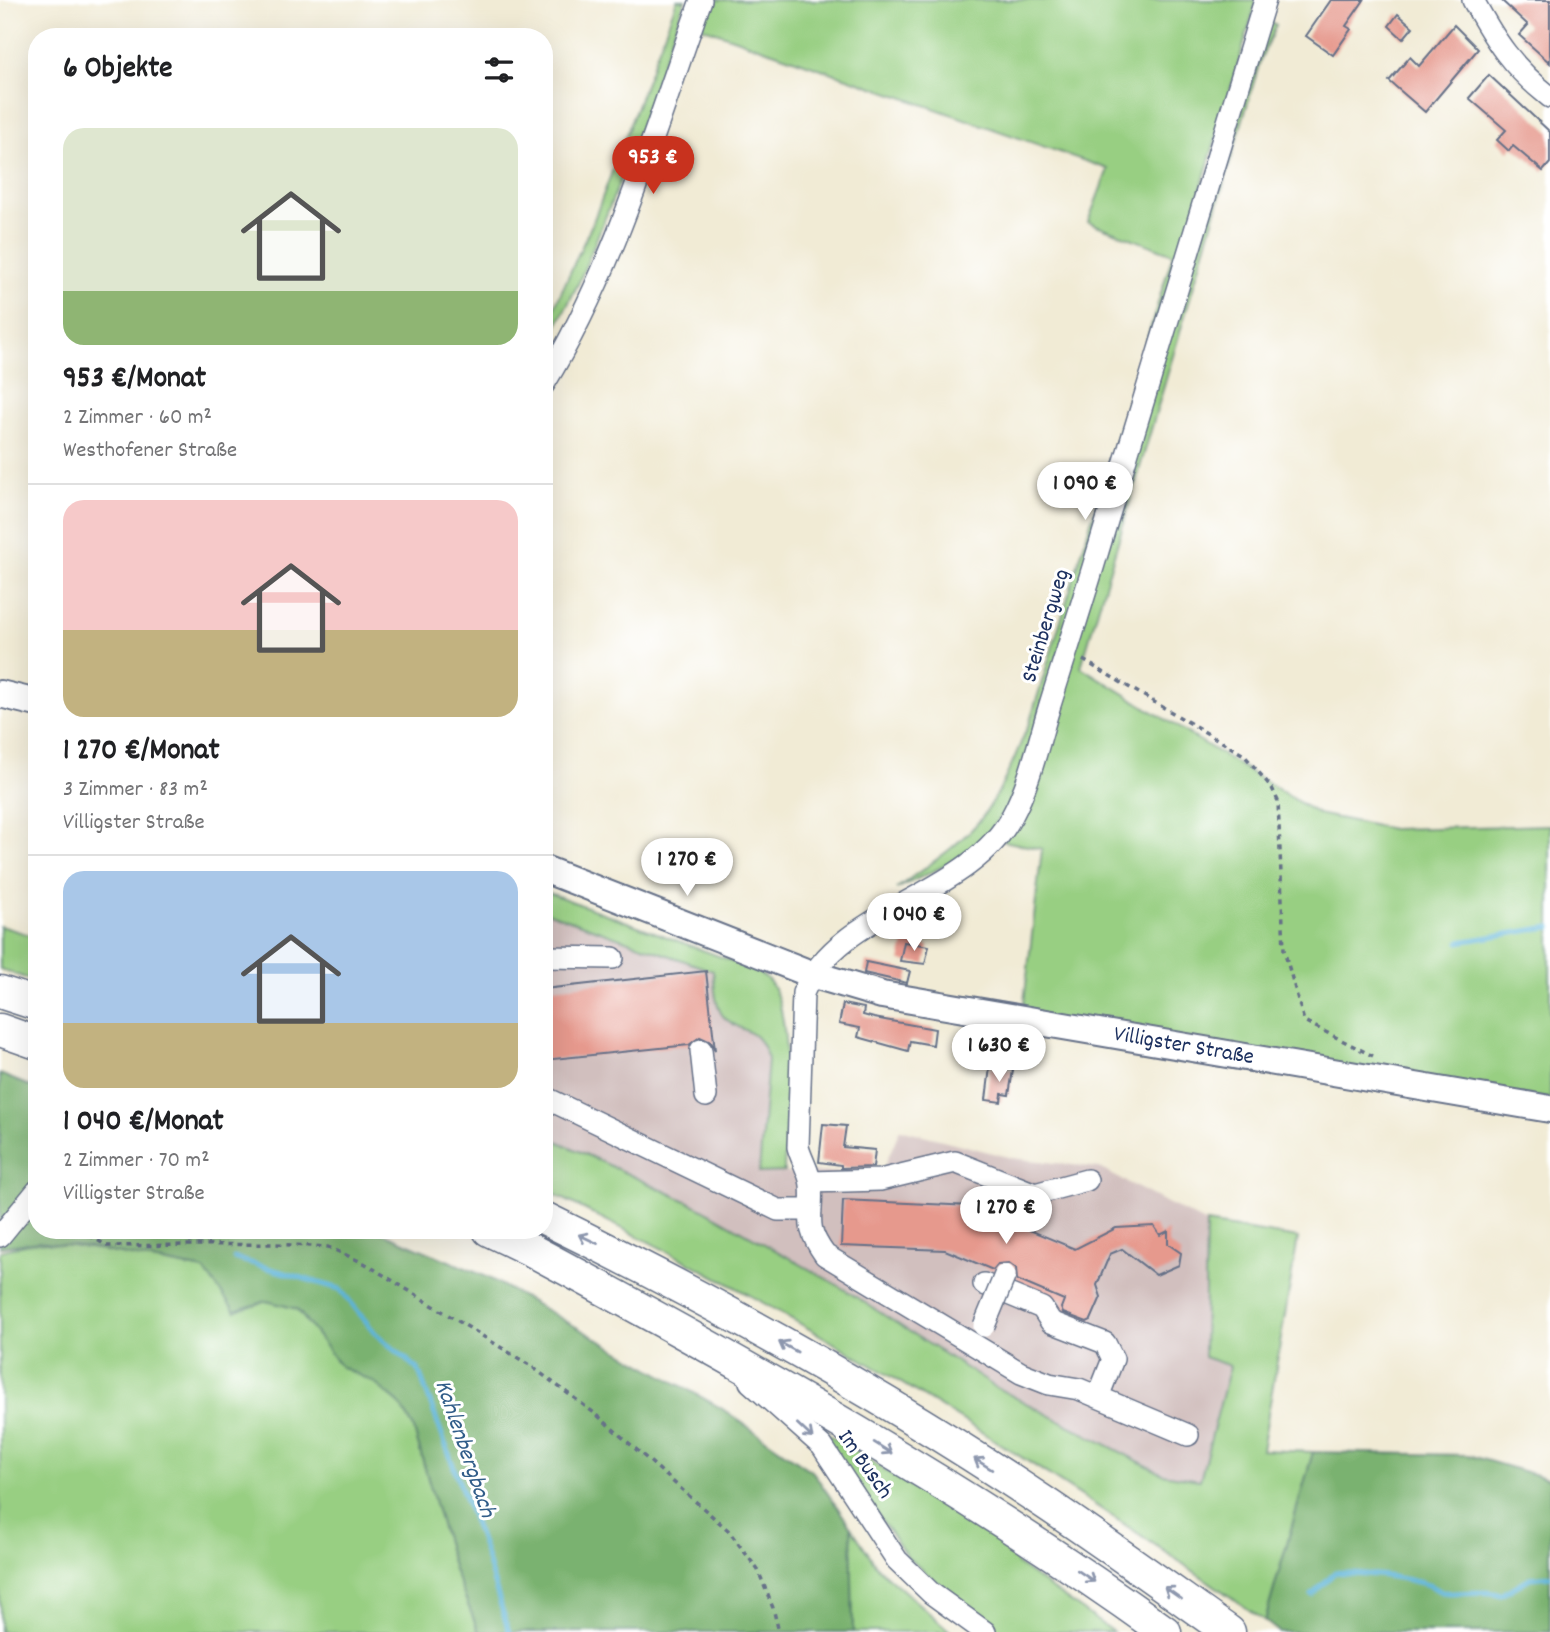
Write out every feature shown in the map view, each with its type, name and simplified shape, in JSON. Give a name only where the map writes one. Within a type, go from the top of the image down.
[{"type":"highway","points":[[0,992],[28,1001]]},
{"type":"highway","points":[[0,1030],[28,1040]]},
{"type":"highway","points":[[553,1221],[621,1255],[835,1373],[1041,1500],[1229,1632]]},
{"type":"highway","points":[[506,1239],[805,1399],[1029,1538],[1165,1632]]},
{"type":"main road","points":[[0,694],[28,701]]},
{"type":"main road","name":"Villigster Straße","points":[[553,873],[811,974],[881,995],[1550,1109]]},
{"type":"street","points":[[553,366],[599,276],[701,0]]},
{"type":"street","name":"Steinbergweg","points":[[811,974],[840,945],[974,860],[998,839],[1013,815],[1028,778],[1068,650],[1265,0]]},
{"type":"street","points":[[1473,0],[1499,47],[1530,81],[1550,97]]},
{"type":"street","points":[[553,957],[613,958]]},
{"type":"street","points":[[811,974],[803,993],[799,1147],[803,1166],[811,1182],[810,1235],[825,1255],[980,1336],[1020,1373],[1098,1397],[1188,1434]]},
{"type":"street","points":[[701,1050],[706,1096]]},
{"type":"street","points":[[553,1101],[778,1210],[810,1210]]},
{"type":"street","points":[[811,1182],[880,1180],[956,1162],[1035,1194],[1087,1180]]},
{"type":"street","points":[[0,1236],[28,1202]]},
{"type":"street","points":[[980,1336],[1005,1275]]},
{"type":"street","points":[[984,1284],[1042,1308],[1051,1322],[1105,1343],[1113,1359],[1098,1397]]},
{"type":"street","name":"Im Busch","points":[[654,1316],[686,1346],[754,1384],[822,1447],[898,1560],[931,1593],[985,1632]]},
{"type":"path","points":[[1068,650],[1244,755],[1272,788],[1278,801],[1284,950],[1304,1021],[1377,1058]]},
{"type":"path","points":[[96,1239],[107,1246],[275,1244],[328,1247],[364,1263],[531,1366],[597,1415],[728,1530],[758,1570],[779,1632]]},
{"type":"shaded area","points":[[553,914],[713,971],[717,1005],[724,1018],[746,1028],[764,1045],[768,1059],[759,1173],[882,1172],[900,1129],[1012,1158],[1099,1168],[1206,1223],[1204,1357],[1230,1365],[1201,1480],[1163,1474],[995,1387],[839,1286],[699,1207],[553,1139]]},
{"type":"green space","points":[[677,0],[685,0],[625,169],[579,282],[553,333],[553,310],[593,222]]},
{"type":"green space","points":[[711,0],[1257,0],[1082,589],[1007,809],[979,844],[946,865],[896,889],[972,829],[996,796],[1014,759],[1030,721],[1173,254],[1088,222],[1108,169],[701,27]]},
{"type":"green space","points":[[1263,18],[1276,25],[1261,58],[1081,667],[1318,814],[1392,829],[1550,825],[1550,1099],[1022,1019],[1042,849],[998,840]]},
{"type":"green space","points":[[553,894],[748,967],[766,978],[775,992],[782,1013],[785,1040],[787,1100],[784,1172],[759,1173],[768,1059],[755,1036],[722,1015],[713,971],[553,914]]},
{"type":"green space","points":[[0,926],[28,934],[28,979],[0,969]]},
{"type":"green space","points":[[0,1074],[28,1085],[28,1239],[397,1239],[487,1277],[721,1408],[813,1472],[851,1527],[853,1632],[479,1632],[454,1570],[413,1426],[399,1403],[372,1381],[341,1367],[297,1309],[267,1301],[235,1311],[204,1270],[90,1248],[38,1242],[0,1247]]},
{"type":"green space","points":[[553,1139],[699,1207],[839,1286],[995,1387],[1163,1474],[1200,1480],[1230,1366],[1204,1357],[1206,1223],[1298,1238],[1262,1450],[1313,1452],[1265,1621],[1130,1528],[992,1439],[781,1313],[553,1194]]},
{"type":"green space","points":[[37,1242],[90,1248],[204,1270],[235,1310],[267,1301],[297,1309],[341,1367],[372,1381],[399,1403],[413,1426],[454,1570],[479,1632],[0,1632],[0,1251]]},
{"type":"green space","points":[[815,1426],[1011,1549],[1017,1564],[1113,1632],[997,1632],[908,1558]]},
{"type":"green space","points":[[1313,1452],[1468,1455],[1550,1479],[1550,1632],[1279,1632],[1265,1621]]},
{"type":"green space","points":[[851,1527],[878,1568],[951,1632],[853,1632]]},
{"type":"building","points":[[1331,0],[1364,0],[1346,26],[1351,29],[1333,55],[1306,36]]},
{"type":"building","points":[[1501,0],[1550,0],[1550,63],[1519,35],[1528,25]]},
{"type":"building","points":[[1398,14],[1413,27],[1403,39],[1389,26]]},
{"type":"building","points":[[1454,25],[1478,49],[1425,112],[1389,81],[1410,57],[1419,66]]},
{"type":"building","points":[[1489,75],[1550,132],[1550,163],[1543,171],[1513,146],[1509,151],[1497,140],[1506,130],[1469,98]]},
{"type":"building","points":[[904,942],[929,946],[925,964],[900,961]]},
{"type":"building","points":[[866,962],[910,971],[907,983],[864,973]]},
{"type":"building","points":[[706,971],[715,1050],[711,1042],[700,1037],[689,1045],[553,1059],[553,988]]},
{"type":"building","points":[[843,1004],[864,1008],[863,1015],[874,1018],[935,1029],[933,1045],[910,1041],[908,1051],[858,1037],[860,1028],[839,1024]]},
{"type":"building","points":[[990,1067],[1013,1070],[1009,1095],[1002,1094],[1001,1102],[986,1100]]},
{"type":"building","points":[[823,1124],[846,1126],[843,1147],[875,1150],[873,1167],[841,1168],[841,1165],[819,1162]]},
{"type":"building","points":[[843,1200],[972,1206],[1075,1249],[1116,1228],[1154,1226],[1160,1235],[1168,1231],[1168,1244],[1181,1253],[1179,1265],[1156,1275],[1122,1249],[1110,1254],[1097,1285],[1101,1297],[1091,1320],[1087,1322],[1063,1313],[1061,1308],[1064,1300],[1017,1280],[1016,1268],[1009,1263],[998,1264],[993,1270],[945,1250],[841,1246]]},
{"type":"waterway","points":[[1459,942],[1550,927]]},
{"type":"waterway","name":"Kahlenbergbach","points":[[234,1258],[340,1289],[376,1334],[418,1369],[483,1547],[509,1632]]},
{"type":"waterway","points":[[1312,1595],[1335,1572],[1405,1579],[1442,1592],[1488,1592],[1501,1595],[1530,1578],[1550,1576]]}]
